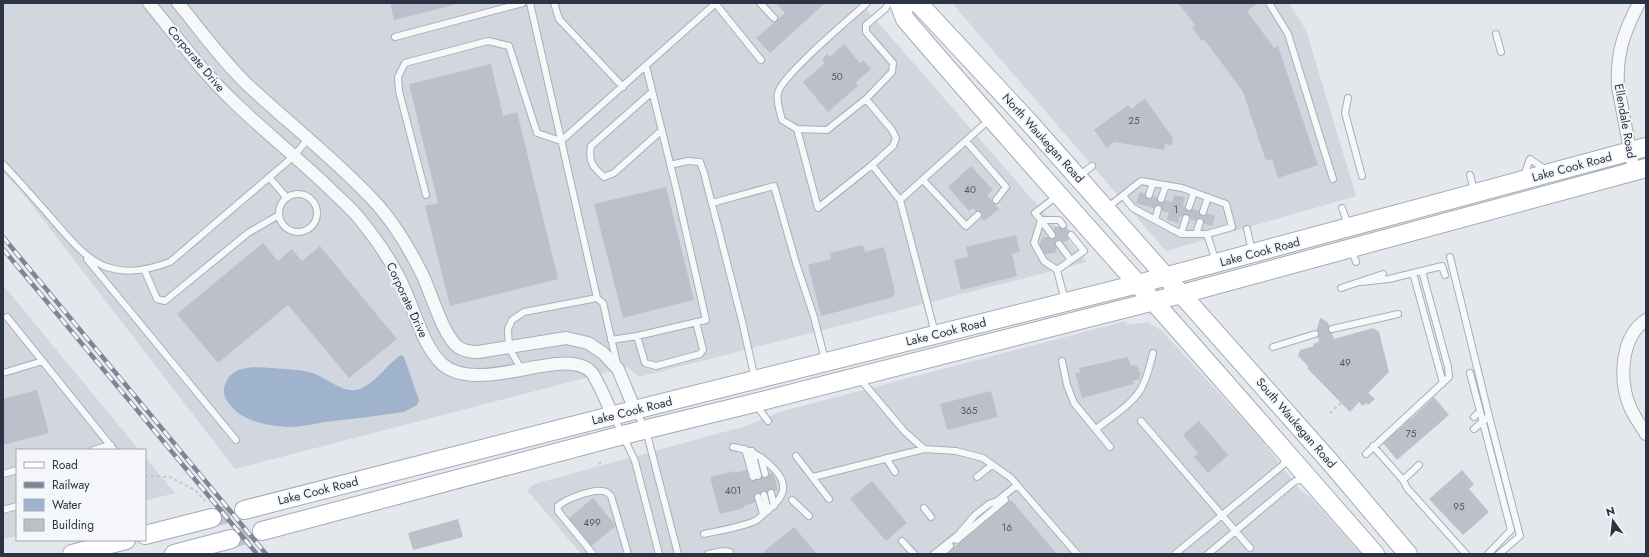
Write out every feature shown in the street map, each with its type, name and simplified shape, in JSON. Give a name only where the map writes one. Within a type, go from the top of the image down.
[{"type":"main road","points":[[899,3],[905,19],[990,119],[1154,301],[1375,554]]},
{"type":"main road","name":"North Waukegan Road","points":[[916,3],[920,5],[1027,120],[1085,172],[1106,209],[1166,277]]},
{"type":"main road","name":"Lake Cook Road","points":[[244,510],[1166,277],[1638,149]]},
{"type":"main road","name":"Lake Cook Road","points":[[262,531],[623,435],[859,377],[1182,294],[1353,255],[1640,170]]},
{"type":"main road","name":"South Waukegan Road","points":[[1166,277],[1331,463],[1408,554]]},
{"type":"main road","points":[[146,535],[212,518]]},
{"type":"main road","points":[[174,554],[231,539]]},
{"type":"main road","points":[[72,554],[122,541]]},
{"type":"street","name":"Corporate Drive","points":[[150,3],[210,78],[235,103],[358,216],[382,248],[403,285],[429,346],[443,364],[460,373],[478,375],[504,374],[564,363],[581,366],[592,373],[613,416]]},
{"type":"street","name":"Corporate Drive","points":[[178,3],[227,63],[250,87],[374,201],[401,236],[423,275],[448,335],[457,347],[466,351],[478,352],[566,338],[588,343],[603,353],[618,369],[635,410]]},
{"type":"street","name":"Ellendale Road","points":[[1639,3],[1622,40],[1617,73],[1618,86],[1638,149],[1640,170]]},
{"type":"street","points":[[1646,320],[1639,325],[1625,351],[1623,384],[1630,408],[1646,434]]},
{"type":"lane","points":[[395,37],[523,3]]},
{"type":"lane","points":[[530,3],[597,298],[602,303],[618,369]]},
{"type":"lane","points":[[554,3],[559,19],[623,87]]},
{"type":"lane","points":[[561,141],[716,3],[761,60]]},
{"type":"lane","points":[[760,3],[774,18]]},
{"type":"lane","points":[[867,3],[789,74],[778,92],[778,104],[782,120],[798,129],[827,130],[866,99],[892,72],[893,63],[866,32],[866,25],[885,9],[889,3]]},
{"type":"lane","points":[[1268,3],[1288,34],[1334,179]]},
{"type":"lane","points":[[1496,34],[1501,52]]},
{"type":"lane","points":[[426,195],[400,90],[398,76],[405,63],[488,41],[509,46],[537,133],[561,141]]},
{"type":"lane","points":[[611,340],[637,336],[706,320],[646,66]]},
{"type":"lane","points":[[652,92],[591,146],[589,156],[594,167],[604,177],[614,174],[662,130]]},
{"type":"lane","points":[[1348,98],[1345,113],[1362,176]]},
{"type":"lane","points":[[798,129],[818,208],[872,165],[893,146],[896,138],[892,130],[866,99]]},
{"type":"lane","points":[[900,200],[990,119]]},
{"type":"lane","points":[[75,244],[89,258],[109,268],[129,271],[153,268],[170,262],[294,156],[308,139]]},
{"type":"lane","points":[[966,141],[1006,187],[996,200]]},
{"type":"lane","points":[[670,166],[688,161],[700,162],[712,203],[755,380]]},
{"type":"lane","points":[[3,164],[75,244],[236,440]]},
{"type":"lane","points":[[872,165],[900,200],[935,335]]},
{"type":"lane","points":[[1470,175],[1475,193]]},
{"type":"lane","points":[[268,177],[286,197]]},
{"type":"lane","points":[[923,180],[966,226],[978,215]]},
{"type":"lane","points":[[1106,209],[1141,181],[1182,188],[1226,204],[1232,227],[1207,234],[1181,234],[1133,208],[1123,196]]},
{"type":"lane","points":[[1149,195],[1152,183]]},
{"type":"lane","points":[[1161,199],[1166,185]]},
{"type":"lane","points":[[712,203],[774,186],[796,263],[814,317],[826,362]]},
{"type":"lane","points":[[1189,207],[1194,192]]},
{"type":"lane","points":[[298,193],[310,197],[317,207],[317,220],[308,230],[296,232],[284,226],[279,215],[282,202],[286,197],[298,193]]},
{"type":"lane","points":[[1052,235],[1035,213],[1058,194]]},
{"type":"lane","points":[[1204,212],[1208,197]]},
{"type":"lane","points":[[1143,213],[1145,206]]},
{"type":"lane","points":[[1342,208],[1349,228]]},
{"type":"lane","points":[[1155,220],[1158,209]]},
{"type":"lane","points":[[144,269],[157,299],[165,302],[248,233],[279,215]]},
{"type":"lane","points":[[1181,234],[1186,218]]},
{"type":"lane","points":[[1041,220],[1059,220],[1062,225]]},
{"type":"lane","points":[[1041,220],[1034,243],[1044,260],[1057,270],[1066,302]]},
{"type":"lane","points":[[1196,234],[1200,222]]},
{"type":"lane","points":[[1247,230],[1253,254]]},
{"type":"lane","points":[[1207,234],[1216,264]]},
{"type":"lane","points":[[1057,270],[1084,251],[1071,235]]},
{"type":"lane","points":[[1059,244],[1071,260]]},
{"type":"lane","points":[[1450,257],[1520,536],[1499,554]]},
{"type":"lane","points":[[1361,282],[1389,280],[1442,266],[1444,275]]},
{"type":"lane","points":[[1366,454],[1449,377],[1448,367],[1422,271]]},
{"type":"lane","points":[[1413,273],[1443,383]]},
{"type":"lane","points":[[1341,288],[1383,274]]},
{"type":"lane","points":[[1389,280],[1391,287]]},
{"type":"lane","points":[[522,370],[509,348],[508,328],[512,320],[524,312],[597,298]]},
{"type":"lane","points":[[1332,329],[1398,314]]},
{"type":"lane","points":[[4,315],[43,361],[112,448]]},
{"type":"lane","points":[[637,336],[645,363],[656,366],[700,354],[703,350],[696,322]]},
{"type":"lane","points":[[1272,346],[1316,334]]},
{"type":"lane","points":[[1096,429],[1116,414],[1138,394],[1143,387],[1153,353]]},
{"type":"lane","points":[[3,373],[43,361]]},
{"type":"lane","points":[[1062,361],[1067,385],[1074,404],[1110,447]]},
{"type":"lane","points":[[1470,373],[1511,530],[1488,554]]},
{"type":"lane","points":[[859,377],[904,431],[924,449]]},
{"type":"lane","points":[[754,403],[768,421]]},
{"type":"lane","points":[[635,410],[646,430],[678,554]]},
{"type":"lane","points":[[1474,417],[1480,411]]},
{"type":"lane","points":[[613,416],[635,461],[659,554]]},
{"type":"lane","points":[[1474,429],[1489,416]]},
{"type":"lane","points":[[1141,421],[1250,548]]},
{"type":"lane","points":[[1373,446],[1403,480],[1407,488],[1466,554]]},
{"type":"lane","points":[[704,534],[755,521],[777,504],[783,494],[784,486],[778,473],[767,461],[748,450],[734,447]]},
{"type":"lane","points":[[813,477],[924,449],[956,451],[983,458],[1011,478],[1017,487],[1077,554]]},
{"type":"lane","points":[[748,450],[756,476]]},
{"type":"lane","points":[[1175,554],[1283,466],[1287,455]]},
{"type":"lane","points":[[796,456],[829,499]]},
{"type":"lane","points":[[761,457],[766,474]]},
{"type":"lane","points":[[886,458],[895,472]]},
{"type":"lane","points":[[977,477],[992,465]]},
{"type":"lane","points":[[1403,480],[1420,465]]},
{"type":"lane","points":[[3,474],[16,470]]},
{"type":"lane","points":[[1208,554],[1295,481],[1308,478]]},
{"type":"lane","points":[[934,554],[958,535],[975,515],[988,504],[997,501],[1017,487]]},
{"type":"lane","points":[[941,554],[1017,487]]},
{"type":"lane","points":[[593,554],[558,511],[558,506],[564,501],[575,497],[605,491],[611,496],[628,554]]},
{"type":"lane","points":[[771,493],[774,506]]},
{"type":"lane","points":[[761,496],[765,513]]},
{"type":"lane","points":[[792,500],[809,516]]},
{"type":"lane","points":[[3,510],[16,506]]},
{"type":"lane","points":[[924,508],[931,517]]},
{"type":"lane","points":[[902,541],[914,554]]},
{"type":"lane","points":[[708,554],[723,551],[730,552],[730,554]]},
{"type":"path","points":[[1330,412],[1341,403]]},
{"type":"path","points":[[599,464],[603,460]]},
{"type":"path","points":[[146,476],[170,477],[195,490],[204,501]]},
{"type":"shaded area","points":[[3,3],[861,3],[1087,262],[639,377],[627,367],[235,469],[28,200],[3,171]]},
{"type":"shaded area","points":[[952,3],[1289,3],[1306,30],[1356,196],[1166,251]]},
{"type":"shaded area","points":[[3,285],[138,449],[16,449],[16,536],[3,539]]},
{"type":"shaded area","points":[[1126,321],[1127,325],[1148,322],[1162,331],[1258,436],[1301,491],[1310,497],[1361,554],[581,554],[527,490],[534,484],[746,426],[783,411]]},
{"type":"shaded area","points":[[146,458],[175,493],[146,501]]},
{"type":"water","points":[[401,355],[404,357],[419,400],[417,405],[404,412],[289,427],[265,424],[243,416],[231,406],[224,393],[224,388],[229,377],[235,372],[242,369],[259,367],[309,372],[346,389],[356,390],[368,385]]},
{"type":"building","points":[[390,3],[457,3],[457,4],[394,20]]},
{"type":"building","points":[[776,3],[825,3],[770,53],[756,38],[785,13]]},
{"type":"building","points":[[1178,3],[1257,4],[1247,11],[1274,48],[1278,46],[1318,165],[1278,178],[1272,159],[1266,161],[1243,92],[1204,39],[1202,41],[1192,27],[1195,25]]},
{"type":"building","points":[[844,44],[860,63],[863,60],[871,69],[855,83],[858,86],[828,112],[803,82],[825,63],[822,59],[827,54],[830,57]]},
{"type":"building","points":[[491,64],[503,116],[517,112],[558,279],[450,306],[425,206],[438,203],[409,84]]},
{"type":"building","points":[[1145,99],[1173,138],[1172,145],[1165,144],[1164,150],[1114,142],[1107,148],[1094,130],[1128,105],[1131,109]]},
{"type":"building","points":[[971,166],[993,190],[987,195],[999,209],[984,221],[973,208],[969,211],[948,187]]},
{"type":"building","points":[[666,187],[694,300],[623,318],[594,204]]},
{"type":"building","points":[[1140,192],[1172,202],[1174,195],[1185,197],[1183,206],[1215,216],[1212,226],[1180,216],[1178,223],[1167,220],[1169,213],[1136,203]]},
{"type":"building","points":[[1064,225],[1071,232],[1068,241],[1058,243],[1055,253],[1045,254],[1039,247],[1042,238],[1052,236],[1055,227]]},
{"type":"building","points":[[1016,235],[1020,252],[1012,253],[1017,276],[961,290],[954,260],[968,257],[966,247]]},
{"type":"building","points":[[263,243],[278,261],[292,249],[302,261],[320,246],[397,339],[349,378],[288,305],[218,363],[177,314]]},
{"type":"building","points":[[863,245],[865,252],[884,247],[895,292],[893,297],[821,316],[808,265],[831,259],[830,253]]},
{"type":"building","points":[[1320,318],[1328,323],[1334,339],[1373,328],[1379,332],[1389,372],[1368,393],[1375,399],[1368,405],[1366,403],[1363,406],[1359,402],[1350,412],[1307,368],[1309,367],[1298,356],[1300,350],[1314,346],[1313,344],[1319,342],[1317,329]]},
{"type":"building","points":[[1128,357],[1131,366],[1137,365],[1139,372],[1141,373],[1139,380],[1133,380],[1134,384],[1082,398],[1075,373],[1080,372],[1079,368]]},
{"type":"building","points":[[37,390],[49,433],[3,445],[3,399]]},
{"type":"building","points":[[991,391],[998,417],[947,430],[940,404]]},
{"type":"building","points":[[1434,397],[1449,415],[1397,460],[1383,443],[1406,423],[1405,422],[1409,417],[1411,419]]},
{"type":"building","points":[[1199,421],[1228,455],[1208,473],[1194,457],[1198,453],[1183,435]]},
{"type":"building","points":[[747,470],[749,479],[773,473],[778,490],[754,497],[756,502],[744,506],[744,508],[720,514],[710,477],[734,471],[734,473]]},
{"type":"building","points":[[1462,470],[1474,484],[1469,489],[1489,512],[1463,535],[1429,499]]},
{"type":"building","points":[[872,481],[907,523],[886,541],[850,499]]},
{"type":"building","points":[[593,498],[616,526],[591,546],[568,519]]},
{"type":"building","points":[[1011,500],[1057,554],[946,554]]},
{"type":"building","points":[[458,519],[463,537],[413,550],[408,533]]},
{"type":"building","points":[[794,527],[817,554],[761,554]]},
{"type":"tunnel","points":[[212,518],[244,510]]},
{"type":"tunnel","points":[[231,539],[262,531]]},
{"type":"railway","points":[[3,237],[266,554]]},
{"type":"railway","points":[[3,249],[257,554]]}]
